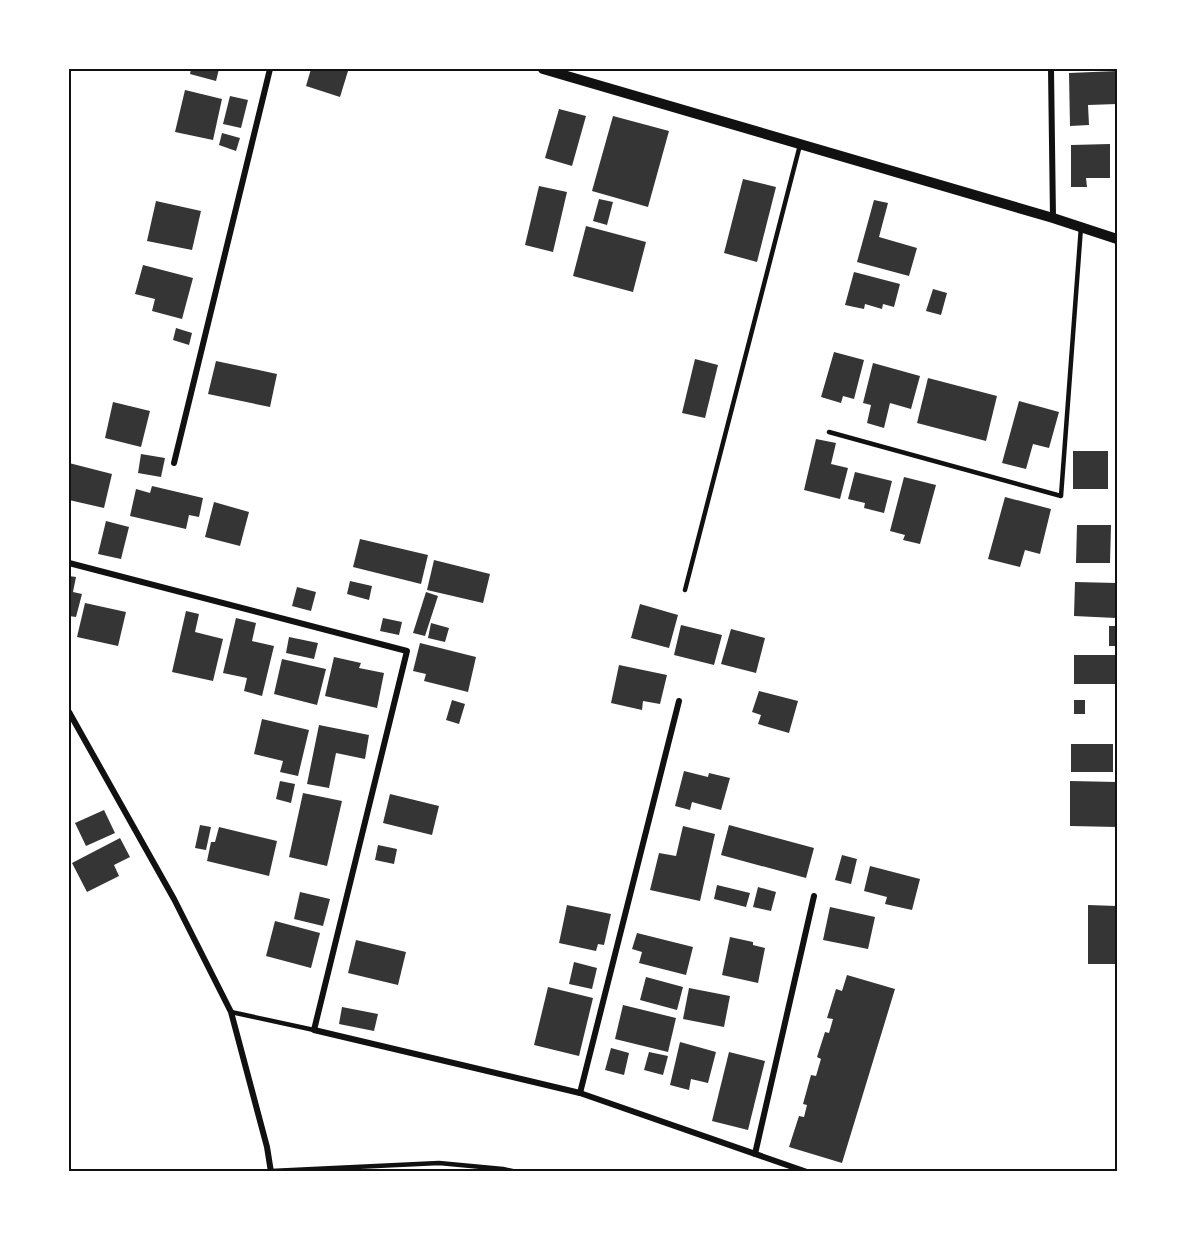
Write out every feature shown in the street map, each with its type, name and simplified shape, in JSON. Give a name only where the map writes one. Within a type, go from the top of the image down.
[{"type":"street","points":[[174,463],[270,69]]},
{"type":"street","points":[[543,69],[1117,238]]},
{"type":"street","points":[[1051,69],[1053,218]]},
{"type":"street","points":[[69,563],[407,651],[314,1030],[580,1093],[807,1172]]},
{"type":"street","points":[[580,1093],[679,701]]},
{"type":"street","points":[[69,712],[174,898],[231,1012],[267,1147],[271,1171]]},
{"type":"street","points":[[755,1154],[814,896]]},
{"type":"lane","points":[[685,590],[800,145]]},
{"type":"lane","points":[[829,432],[1061,496],[1081,227]]},
{"type":"lane","points":[[231,1012],[314,1030]]},
{"type":"lane","points":[[271,1171],[439,1163],[517,1172]]},
{"type":"building","points":[[191,69],[219,69],[216,81],[190,74]]},
{"type":"building","points":[[311,69],[348,71],[340,97],[306,86]]},
{"type":"building","points":[[1117,71],[1117,104],[1088,105],[1089,125],[1070,126],[1069,73]]},
{"type":"building","points":[[185,90],[222,99],[213,140],[175,132]]},
{"type":"building","points":[[230,96],[248,100],[241,128],[223,124]]},
{"type":"building","points":[[559,109],[586,116],[572,166],[545,158]]},
{"type":"building","points":[[613,116],[669,131],[648,207],[592,191]]},
{"type":"building","points":[[222,133],[240,138],[236,151],[219,145]]},
{"type":"building","points":[[1110,144],[1110,178],[1086,178],[1087,187],[1071,187],[1071,145]]},
{"type":"building","points":[[743,179],[776,187],[757,262],[724,253]]},
{"type":"building","points":[[539,186],[567,192],[553,252],[525,245]]},
{"type":"building","points":[[599,199],[613,202],[607,225],[593,221]]},
{"type":"building","points":[[874,200],[888,203],[879,237],[917,248],[909,276],[857,262]]},
{"type":"building","points":[[156,201],[201,211],[192,250],[147,241]]},
{"type":"building","points":[[586,226],[646,242],[633,292],[573,276]]},
{"type":"building","points":[[143,265],[193,278],[182,319],[152,311],[155,299],[135,294]]},
{"type":"building","points":[[854,272],[900,284],[894,307],[883,304],[882,309],[865,304],[864,309],[845,305]]},
{"type":"building","points":[[933,289],[947,293],[941,315],[926,311]]},
{"type":"building","points":[[176,328],[192,333],[189,345],[173,340]]},
{"type":"building","points":[[834,352],[864,360],[854,399],[843,396],[841,403],[821,397]]},
{"type":"building","points":[[695,359],[718,365],[705,418],[682,413]]},
{"type":"building","points":[[216,361],[277,374],[270,407],[208,394]]},
{"type":"building","points":[[873,363],[920,376],[911,409],[890,403],[884,428],[867,423],[871,405],[863,403]]},
{"type":"building","points":[[928,378],[997,396],[986,441],[917,423]]},
{"type":"building","points":[[1019,401],[1059,412],[1049,448],[1033,444],[1026,469],[1002,463]]},
{"type":"building","points":[[113,402],[150,411],[141,447],[105,438]]},
{"type":"building","points":[[816,439],[836,443],[831,464],[848,468],[840,499],[804,490]]},
{"type":"building","points":[[1073,451],[1108,451],[1108,489],[1073,489]]},
{"type":"building","points":[[141,454],[165,458],[161,477],[138,473]]},
{"type":"building","points":[[69,463],[112,474],[104,508],[69,500]]},
{"type":"building","points":[[855,472],[892,481],[884,513],[864,508],[865,503],[848,499]]},
{"type":"building","points":[[904,477],[936,485],[920,544],[903,540],[905,535],[890,531]]},
{"type":"building","points":[[152,486],[203,498],[199,517],[189,515],[186,529],[130,516],[136,489],[150,493]]},
{"type":"building","points":[[1005,497],[1051,509],[1040,554],[1025,550],[1020,567],[988,559]]},
{"type":"building","points":[[214,502],[249,512],[240,546],[205,537]]},
{"type":"building","points":[[106,521],[129,527],[121,559],[98,554]]},
{"type":"building","points":[[1077,525],[1111,525],[1110,563],[1076,563]]},
{"type":"building","points":[[360,539],[428,555],[421,584],[353,567]]},
{"type":"building","points":[[434,560],[490,574],[483,603],[427,590]]},
{"type":"building","points":[[69,576],[76,577],[73,592],[82,594],[76,617],[69,616]]},
{"type":"building","points":[[350,581],[372,586],[369,600],[347,594]]},
{"type":"building","points":[[1075,582],[1117,583],[1116,618],[1074,616]]},
{"type":"building","points":[[297,587],[316,592],[311,611],[292,606]]},
{"type":"building","points":[[426,592],[438,596],[425,636],[413,633]]},
{"type":"building","points":[[85,603],[126,612],[118,646],[77,637]]},
{"type":"building","points":[[640,604],[678,615],[669,648],[631,638]]},
{"type":"building","points":[[186,611],[199,614],[195,632],[223,639],[213,681],[172,672]]},
{"type":"building","points":[[236,618],[256,623],[252,641],[274,646],[262,696],[244,691],[247,678],[223,673]]},
{"type":"building","points":[[383,618],[402,622],[399,635],[380,631]]},
{"type":"building","points":[[431,623],[449,628],[445,642],[428,638]]},
{"type":"building","points":[[681,625],[722,635],[714,665],[674,655]]},
{"type":"building","points":[[1109,626],[1117,626],[1117,646],[1109,646]]},
{"type":"building","points":[[731,629],[765,638],[756,673],[721,664]]},
{"type":"building","points":[[289,637],[318,643],[314,659],[286,653]]},
{"type":"building","points":[[420,643],[476,657],[468,692],[424,681],[426,674],[413,671]]},
{"type":"building","points":[[1074,655],[1117,655],[1117,684],[1074,684]]},
{"type":"building","points":[[334,657],[361,663],[359,668],[384,673],[377,708],[325,696]]},
{"type":"building","points":[[282,659],[326,669],[317,705],[274,694]]},
{"type":"building","points":[[619,665],[667,675],[660,704],[643,701],[642,710],[611,703]]},
{"type":"building","points":[[759,691],[798,701],[789,733],[758,724],[761,715],[752,712]]},
{"type":"building","points":[[452,700],[465,704],[459,724],[446,720]]},
{"type":"building","points":[[1074,700],[1085,700],[1085,714],[1074,714]]},
{"type":"building","points":[[262,719],[309,730],[298,776],[280,772],[283,761],[254,754]]},
{"type":"building","points":[[319,725],[369,735],[365,759],[336,753],[329,788],[307,784]]},
{"type":"building","points":[[1071,744],[1113,744],[1113,772],[1071,772]]},
{"type":"building","points":[[684,771],[708,777],[709,773],[730,778],[721,810],[692,802],[690,810],[675,806]]},
{"type":"building","points":[[280,781],[295,784],[291,803],[276,799]]},
{"type":"building","points":[[1070,781],[1117,782],[1117,827],[1070,826]]},
{"type":"building","points":[[303,793],[342,801],[327,866],[289,857]]},
{"type":"building","points":[[390,794],[439,806],[432,835],[383,823]]},
{"type":"building","points":[[104,810],[115,833],[86,846],[75,823]]},
{"type":"building","points":[[200,825],[211,827],[206,850],[195,848]]},
{"type":"building","points":[[729,825],[814,848],[806,878],[721,855]]},
{"type":"building","points":[[683,826],[715,834],[700,901],[650,890],[659,853],[676,856]]},
{"type":"building","points":[[219,827],[277,841],[269,876],[207,861],[211,842],[215,842]]},
{"type":"building","points":[[120,838],[130,857],[114,865],[119,876],[87,892],[72,863]]},
{"type":"building","points":[[378,845],[397,849],[394,864],[375,860]]},
{"type":"building","points":[[842,855],[857,859],[851,884],[835,880]]},
{"type":"building","points":[[870,866],[920,879],[912,910],[885,904],[887,897],[864,891]]},
{"type":"building","points":[[717,885],[750,893],[746,907],[714,899]]},
{"type":"building","points":[[758,887],[776,892],[771,911],[753,907]]},
{"type":"building","points":[[300,892],[330,899],[323,926],[294,919]]},
{"type":"building","points":[[567,905],[611,914],[604,945],[598,944],[596,951],[559,943]]},
{"type":"building","points":[[1088,905],[1117,906],[1117,964],[1088,964]]},
{"type":"building","points":[[830,907],[875,917],[868,949],[823,940]]},
{"type":"building","points":[[275,921],[320,933],[311,968],[266,956]]},
{"type":"building","points":[[637,933],[693,947],[686,975],[639,963],[642,952],[632,949]]},
{"type":"building","points":[[730,937],[753,942],[753,945],[765,948],[758,983],[722,975]]},
{"type":"building","points":[[356,940],[406,952],[398,985],[348,973]]},
{"type":"building","points":[[574,962],[597,968],[592,989],[569,984]]},
{"type":"building","points":[[847,975],[895,989],[842,1163],[789,1147],[799,1116],[804,1117],[807,1105],[803,1104],[811,1075],[816,1076],[821,1059],[817,1057],[825,1032],[829,1033],[833,1019],[827,1018],[836,989],[842,991]]},
{"type":"building","points":[[646,977],[683,987],[677,1010],[640,1000]]},
{"type":"building","points":[[548,987],[593,998],[579,1056],[534,1045]]},
{"type":"building","points":[[689,988],[730,996],[724,1027],[683,1019]]},
{"type":"building","points":[[623,1005],[676,1018],[668,1052],[615,1039]]},
{"type":"building","points":[[342,1007],[378,1014],[374,1031],[339,1024]]},
{"type":"building","points":[[680,1042],[716,1052],[708,1083],[691,1079],[689,1090],[670,1085]]},
{"type":"building","points":[[611,1048],[629,1053],[624,1075],[605,1070]]},
{"type":"building","points":[[649,1052],[668,1056],[663,1075],[644,1070]]},
{"type":"building","points":[[729,1052],[765,1061],[748,1130],[712,1121]]}]
